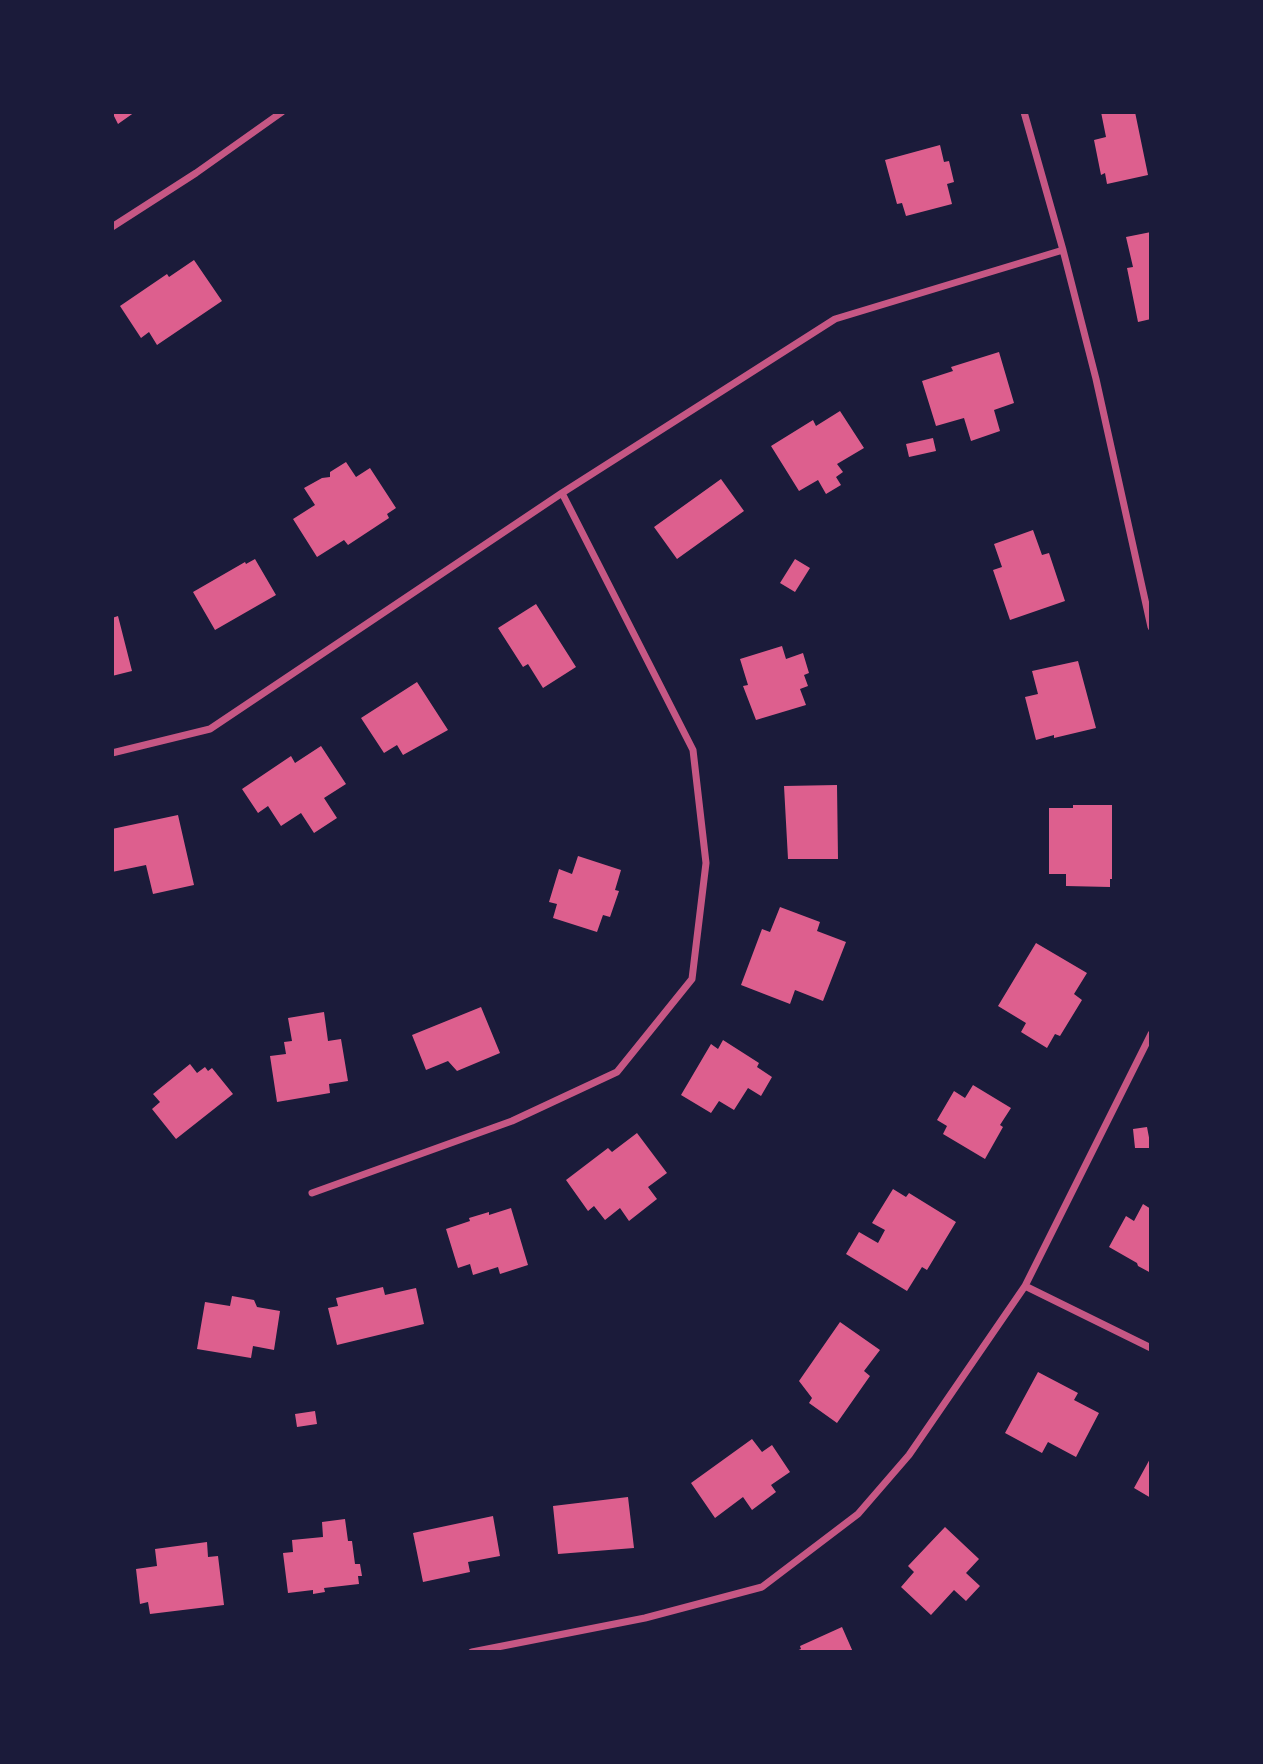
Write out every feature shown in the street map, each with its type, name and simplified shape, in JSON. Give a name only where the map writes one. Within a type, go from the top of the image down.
[{"type":"street","points":[[112,227],[196,173],[282,112]]},
{"type":"street","points":[[1024,112],[1096,379],[1151,627]]},
{"type":"street","points":[[112,753],[210,729],[562,493],[835,319],[1063,250]]},
{"type":"street","points":[[312,1193],[512,1121],[617,1072],[692,979],[706,863],[694,750],[562,493]]},
{"type":"street","points":[[472,1652],[645,1618],[762,1587],[858,1514],[909,1455],[1025,1286],[1151,1034]]},
{"type":"street","points":[[1025,1286],[1151,1349]]},
{"type":"building","points":[[112,112],[135,112],[118,124]]},
{"type":"building","points":[[1101,112],[1135,112],[1148,175],[1107,184],[1105,173],[1101,175],[1094,140],[1106,137]]},
{"type":"building","points":[[940,145],[944,162],[949,161],[954,182],[947,184],[952,204],[906,216],[902,203],[897,204],[885,160]]},
{"type":"building","points":[[1151,232],[1151,319],[1138,322],[1127,268],[1133,267],[1126,237]]},
{"type":"building","points":[[194,260],[222,301],[157,345],[149,332],[141,338],[120,306],[167,274],[169,277]]},
{"type":"building","points":[[999,352],[1014,403],[994,410],[1000,431],[971,441],[964,418],[936,426],[922,381],[953,371],[951,367]]},
{"type":"building","points":[[840,411],[864,448],[837,464],[843,472],[836,477],[841,485],[826,494],[818,480],[799,491],[771,446],[813,420],[816,426]]},
{"type":"building","points":[[933,438],[936,451],[909,457],[906,444]]},
{"type":"building","points":[[346,462],[356,477],[370,468],[396,508],[387,514],[389,518],[348,545],[344,540],[317,557],[293,519],[315,505],[304,488],[322,478],[330,477],[330,472]]},
{"type":"building","points":[[721,479],[744,511],[677,559],[654,527]]},
{"type":"building","points":[[1033,530],[1042,555],[1049,553],[1065,601],[1010,620],[993,570],[1002,567],[994,544]]},
{"type":"building","points":[[255,559],[276,595],[215,630],[193,592]]},
{"type":"building","points":[[795,559],[810,568],[795,592],[780,583]]},
{"type":"building","points":[[536,604],[576,667],[543,688],[528,664],[523,667],[498,628]]},
{"type":"building","points":[[118,616],[132,671],[112,676],[112,618]]},
{"type":"building","points":[[782,646],[786,659],[803,653],[809,673],[804,675],[808,686],[800,689],[806,705],[756,720],[743,686],[748,685],[740,659]]},
{"type":"building","points":[[1078,661],[1096,728],[1036,740],[1025,697],[1038,694],[1032,671]]},
{"type":"building","points":[[417,682],[448,730],[403,755],[397,745],[384,753],[361,718]]},
{"type":"building","points":[[321,746],[346,784],[324,798],[337,818],[314,833],[301,813],[281,826],[268,806],[258,813],[242,789],[291,756],[295,763]]},
{"type":"building","points":[[837,785],[838,859],[788,859],[784,786]]},
{"type":"building","points":[[1073,805],[1112,805],[1110,887],[1066,886],[1066,874],[1049,874],[1049,808],[1073,808]]},
{"type":"building","points":[[178,815],[194,885],[153,894],[146,865],[112,872],[112,829]]},
{"type":"building","points":[[578,856],[621,870],[615,890],[619,891],[610,917],[603,915],[597,932],[553,918],[557,904],[549,902],[559,869],[572,874]]},
{"type":"building","points":[[780,907],[820,922],[817,931],[846,942],[823,1001],[795,990],[790,1004],[741,985],[762,929],[770,932]]},
{"type":"building","points":[[1036,943],[1087,973],[1074,994],[1082,1000],[1060,1036],[1055,1034],[1047,1048],[1021,1032],[1026,1023],[998,1006]]},
{"type":"building","points":[[481,1007],[500,1053],[457,1071],[448,1061],[426,1070],[412,1035]]},
{"type":"building","points":[[324,1012],[328,1041],[341,1039],[348,1081],[329,1084],[330,1093],[277,1102],[270,1056],[286,1054],[284,1042],[292,1041],[288,1018]]},
{"type":"building","points":[[723,1040],[759,1063],[757,1067],[772,1077],[761,1096],[748,1088],[734,1110],[719,1101],[711,1113],[681,1095],[711,1044],[718,1049]]},
{"type":"building","points":[[190,1064],[197,1073],[205,1067],[208,1071],[212,1068],[233,1094],[176,1139],[152,1109],[160,1102],[153,1094]]},
{"type":"building","points":[[973,1085],[1011,1108],[985,1159],[943,1134],[947,1126],[937,1120],[954,1091],[965,1098]]},
{"type":"building","points":[[1147,1127],[1151,1148],[1135,1148],[1133,1129]]},
{"type":"building","points":[[637,1133],[667,1173],[648,1187],[657,1199],[629,1221],[620,1208],[605,1220],[594,1206],[588,1211],[566,1180],[608,1148],[612,1152]]},
{"type":"building","points":[[893,1189],[906,1197],[909,1193],[956,1222],[927,1270],[922,1267],[907,1291],[846,1254],[859,1232],[878,1243],[885,1230],[872,1223]]},
{"type":"building","points":[[1143,1204],[1151,1209],[1151,1273],[1109,1247],[1126,1216],[1134,1221]]},
{"type":"building","points":[[511,1208],[528,1265],[500,1274],[498,1267],[473,1275],[470,1264],[458,1268],[446,1229],[470,1221],[469,1218]]},
{"type":"building","points":[[383,1287],[385,1295],[416,1288],[424,1324],[337,1345],[328,1308],[338,1306],[336,1298]]},
{"type":"building","points":[[232,1296],[254,1300],[257,1307],[280,1311],[274,1350],[253,1346],[251,1358],[197,1349],[205,1302],[230,1306]]},
{"type":"building","points":[[840,1322],[880,1350],[864,1371],[870,1376],[837,1423],[809,1403],[812,1398],[799,1381]]},
{"type":"building","points":[[1038,1372],[1078,1393],[1074,1400],[1099,1413],[1076,1457],[1048,1442],[1042,1453],[1005,1433]]},
{"type":"building","points":[[315,1411],[317,1424],[297,1427],[295,1414]]},
{"type":"building","points":[[752,1439],[762,1452],[772,1445],[790,1472],[771,1485],[776,1492],[752,1510],[743,1497],[715,1518],[691,1483]]},
{"type":"building","points":[[1151,1457],[1151,1498],[1134,1488]]},
{"type":"building","points":[[628,1497],[634,1548],[558,1554],[553,1506]]},
{"type":"building","points":[[493,1516],[500,1556],[468,1562],[470,1572],[423,1582],[413,1533]]},
{"type":"building","points":[[345,1519],[355,1564],[360,1564],[362,1576],[358,1576],[359,1584],[324,1588],[325,1592],[313,1594],[313,1590],[288,1593],[283,1553],[293,1552],[292,1540],[323,1537],[322,1522]]},
{"type":"building","points":[[945,1527],[979,1559],[966,1573],[980,1586],[966,1601],[954,1590],[931,1615],[901,1587],[914,1572],[908,1566]]},
{"type":"building","points":[[207,1542],[208,1557],[218,1556],[224,1605],[150,1614],[148,1602],[140,1604],[136,1569],[157,1566],[155,1549]]},
{"type":"building","points":[[842,1627],[853,1652],[794,1652],[801,1649],[800,1646]]}]
